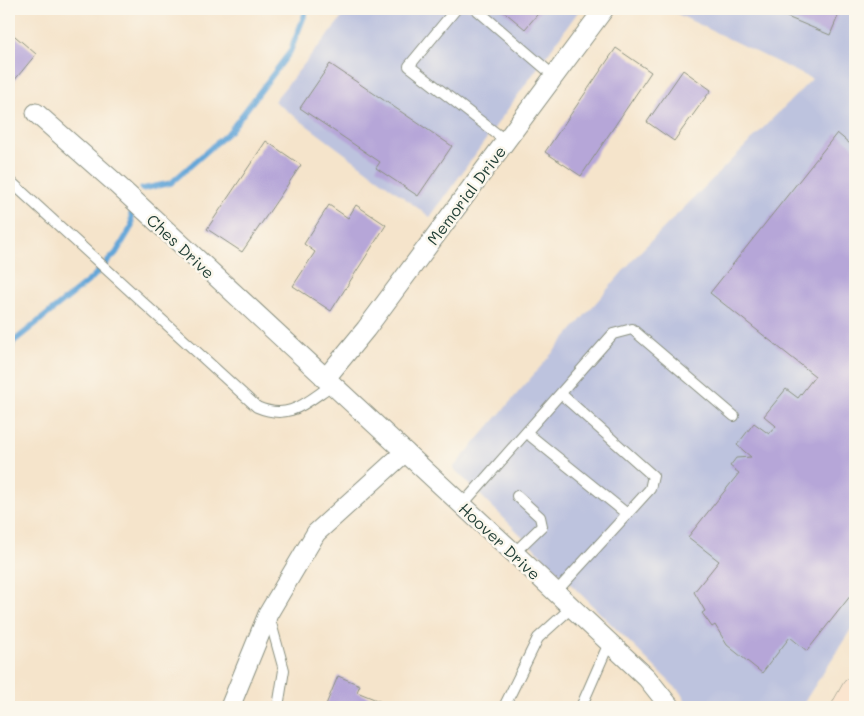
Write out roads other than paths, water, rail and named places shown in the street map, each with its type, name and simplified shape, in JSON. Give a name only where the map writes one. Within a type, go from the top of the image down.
[{"type":"main road","points":[[846,707],[855,691]]},
{"type":"street","name":"Memorial Drive","points":[[328,382],[604,9]]},
{"type":"street","name":"Ches Drive","points":[[36,113],[112,180],[328,382]]},
{"type":"street","name":"Hoover Drive","points":[[328,382],[514,553],[646,678],[670,707]]},
{"type":"street","points":[[230,707],[268,614],[316,533],[405,452]]},
{"type":"lane","points":[[456,9],[409,66],[506,140]]},
{"type":"lane","points":[[476,9],[554,76]]},
{"type":"lane","points":[[10,185],[257,407],[275,413],[291,412],[328,382]]},
{"type":"lane","points":[[462,506],[613,334],[632,329],[734,416]]},
{"type":"lane","points":[[555,593],[650,489],[653,476],[561,394]]},
{"type":"lane","points":[[527,433],[627,514]]},
{"type":"lane","points":[[514,553],[542,526],[540,517],[517,496]]},
{"type":"lane","points":[[504,707],[538,638],[571,608]]},
{"type":"lane","points":[[268,614],[284,670],[278,707]]},
{"type":"lane","points":[[581,707],[609,643]]},
{"type":"waterway","points":[[142,189],[171,183],[230,131],[290,52],[307,9]]},
{"type":"waterway","points":[[9,359],[13,342],[91,279],[116,253],[132,226],[131,214]]}]
